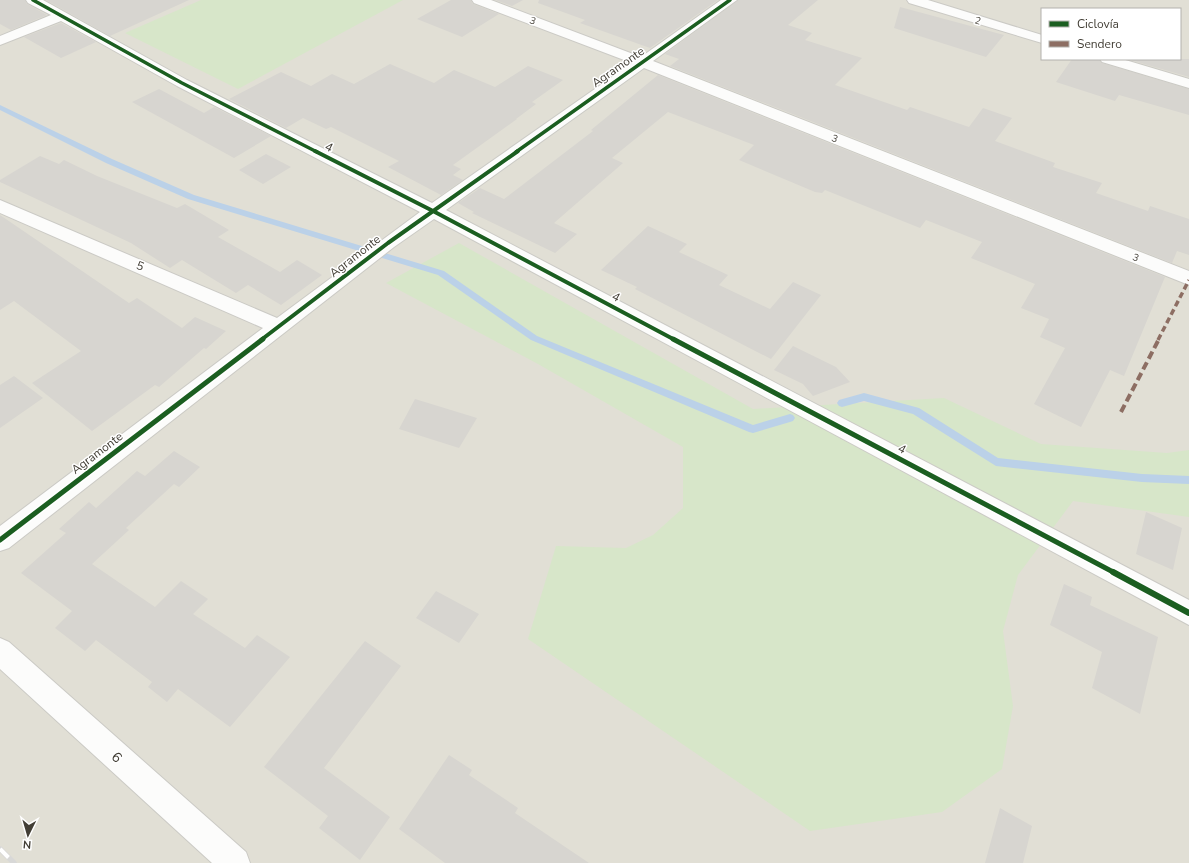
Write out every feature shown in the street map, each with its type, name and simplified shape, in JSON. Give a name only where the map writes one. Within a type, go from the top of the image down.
[{"type":"street","name":"4","points":[[33,0],[182,83],[433,211],[1189,613]]},
{"type":"street","name":"3","points":[[479,0],[642,62],[1189,278]]},
{"type":"street","name":"Agramonte","points":[[0,540],[388,243],[730,0]]},
{"type":"street","name":"2","points":[[914,0],[1041,39]]},
{"type":"street","points":[[0,41],[60,16]]},
{"type":"street","points":[[1110,60],[1189,84]]},
{"type":"street","name":"5","points":[[0,206],[280,326]]},
{"type":"street","name":"6","points":[[0,651],[235,863]]},
{"type":"shaded area","points":[[0,0],[1189,0],[1189,863],[0,863]]},
{"type":"green space","points":[[201,0],[403,0],[238,89],[125,33]]},
{"type":"green space","points":[[459,243],[753,409],[944,398],[1041,444],[1167,453],[1189,450],[1189,517],[1073,501],[1018,575],[1003,631],[1013,706],[1002,769],[942,812],[810,831],[528,639],[556,546],[626,548],[653,535],[683,508],[683,447],[538,364],[386,283]]},
{"type":"building","points":[[0,0],[25,0],[27,4],[47,15],[11,30],[0,24]]},
{"type":"building","points":[[46,0],[189,0],[110,36]]},
{"type":"building","points":[[451,0],[471,0],[473,4],[499,14],[462,37],[417,19]]},
{"type":"building","points":[[495,0],[523,0],[512,6]]},
{"type":"building","points":[[539,0],[718,0],[650,48],[580,23],[585,20],[538,3]]},
{"type":"building","points":[[738,0],[818,0],[788,25],[812,33],[805,40],[862,58],[835,85],[907,110],[910,107],[969,127],[983,108],[1012,118],[995,141],[1055,163],[1053,167],[1102,183],[1096,193],[1148,211],[1150,206],[1189,219],[1189,255],[1177,251],[1172,263],[670,66],[679,59],[665,54]]},
{"type":"building","points":[[900,7],[1004,35],[986,57],[894,28]]},
{"type":"building","points":[[61,23],[96,42],[61,58],[24,37]]},
{"type":"building","points":[[1189,59],[1189,77],[1130,60]]},
{"type":"building","points":[[1071,60],[1100,60],[1102,63],[1189,89],[1189,115],[1119,95],[1115,101],[1056,82]]},
{"type":"building","points":[[390,64],[434,83],[454,70],[495,87],[528,66],[563,80],[532,102],[536,104],[517,119],[453,165],[461,169],[453,175],[463,180],[441,195],[388,167],[399,161],[331,127],[326,129],[303,118],[286,128],[229,99],[281,72],[311,86],[332,74],[354,84]]},
{"type":"building","points":[[658,75],[1165,277],[1124,376],[1110,370],[1081,427],[1034,404],[1065,348],[1040,337],[1049,319],[1021,308],[1035,284],[971,258],[982,242],[926,220],[920,228],[825,190],[822,193],[815,192],[739,160],[754,145],[668,112],[612,158],[623,163],[554,223],[577,234],[555,253],[472,213],[474,212],[458,203],[480,188],[504,199],[593,131],[591,130]]},
{"type":"building","points":[[159,89],[204,113],[214,107],[271,136],[234,158],[132,102]]},
{"type":"building","points":[[266,154],[291,167],[263,184],[239,170]]},
{"type":"building","points":[[40,156],[59,164],[64,160],[97,176],[177,208],[185,204],[229,230],[218,237],[280,272],[297,260],[322,275],[281,305],[248,285],[236,293],[182,260],[170,268],[131,243],[0,182],[0,180]]},
{"type":"building","points":[[0,215],[129,303],[137,298],[182,328],[195,317],[226,331],[159,387],[155,385],[92,431],[32,383],[81,351],[14,301],[0,310]]},
{"type":"building","points":[[648,226],[687,244],[679,252],[728,275],[719,285],[770,309],[793,282],[821,295],[771,359],[635,289],[637,287],[601,270]]},
{"type":"building","points":[[793,346],[836,367],[850,382],[813,396],[803,384],[774,370]]},
{"type":"building","points":[[14,376],[43,398],[0,428],[0,385]]},
{"type":"building","points":[[415,399],[477,418],[459,448],[399,429]]},
{"type":"building","points":[[174,451],[200,467],[179,487],[174,484],[126,528],[129,530],[92,564],[155,607],[181,581],[208,599],[193,614],[245,648],[257,635],[290,657],[230,727],[178,689],[167,702],[148,687],[152,682],[96,640],[85,651],[55,628],[72,611],[21,573],[66,533],[59,529],[89,502],[96,508],[137,471],[145,476]]},
{"type":"building","points":[[1146,512],[1182,528],[1173,570],[1136,554]]},
{"type":"building","points":[[1064,584],[1092,597],[1090,605],[1158,637],[1140,714],[1092,688],[1102,652],[1050,625]]},
{"type":"building","points":[[436,591],[479,614],[459,643],[416,618]]},
{"type":"building","points":[[365,641],[401,666],[324,768],[390,817],[360,860],[319,828],[328,816],[264,767]]},
{"type":"building","points":[[449,755],[472,770],[469,775],[518,808],[515,813],[589,863],[445,863],[399,829]]},
{"type":"building","points":[[1000,808],[1032,826],[1023,863],[985,863]]},
{"type":"waterway","points":[[0,107],[109,161],[191,197],[441,273],[534,338],[753,429],[790,418]]},
{"type":"waterway","points":[[842,403],[864,397],[916,411],[996,462],[1142,478],[1189,480]]},
{"type":"railway","points":[[0,849],[14,863]]},
{"type":"marked path","points":[[1121,412],[1189,280]]},
{"type":"cycle path","points":[[33,0],[182,83],[433,211],[1189,613]]},
{"type":"cycle path","points":[[0,540],[388,243],[730,0]]}]
